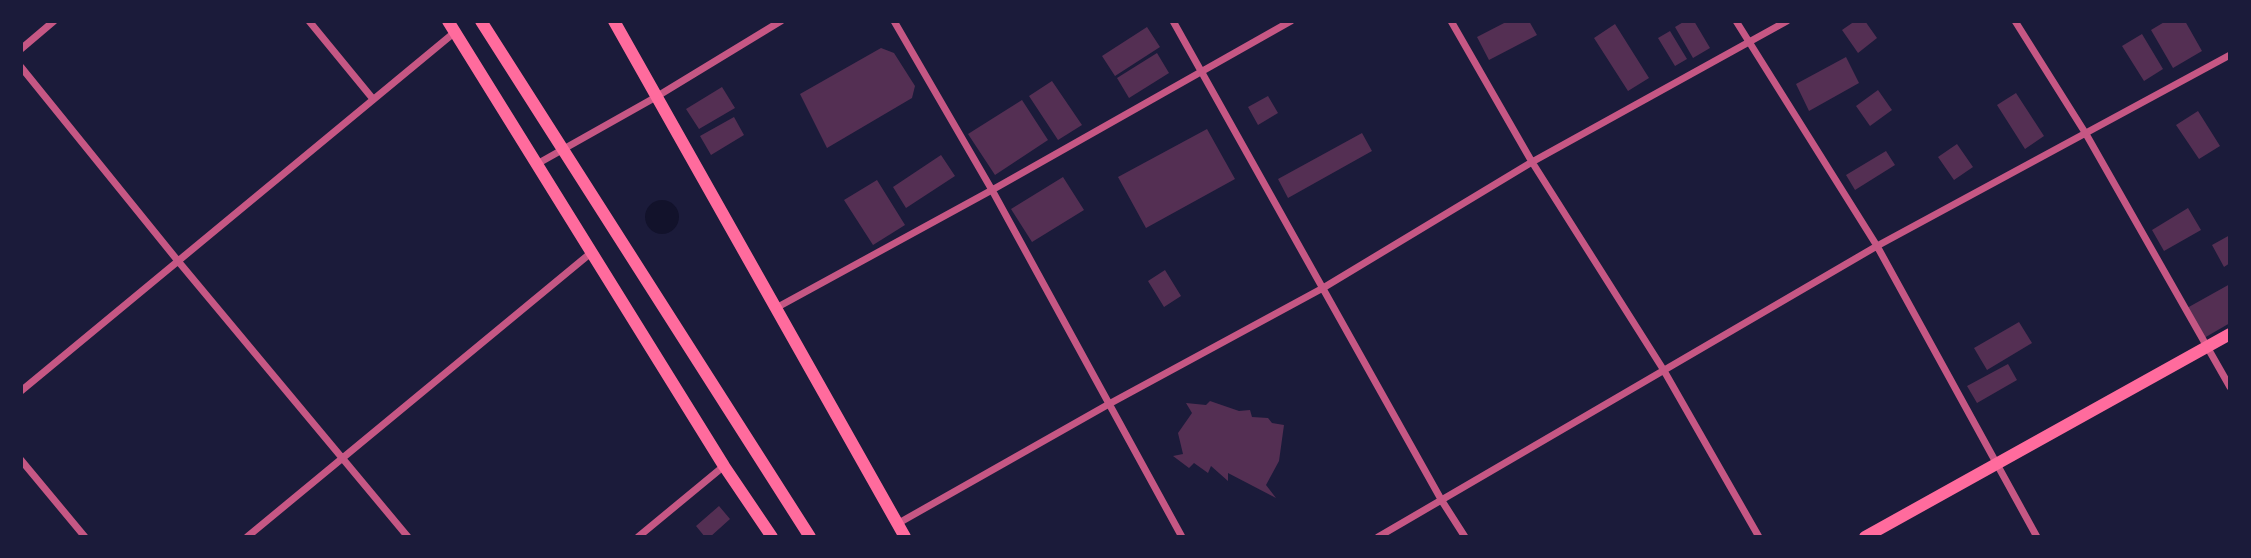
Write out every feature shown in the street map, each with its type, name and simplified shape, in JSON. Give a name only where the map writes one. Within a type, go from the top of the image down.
[{"type":"main road","points":[[481,21],[810,537]]},
{"type":"main road","points":[[614,21],[905,537]]},
{"type":"main road","points":[[451,27],[724,466],[772,537]]},
{"type":"main road","points":[[1865,537],[2230,334]]},
{"type":"street","points":[[21,49],[54,21]]},
{"type":"street","points":[[309,21],[373,99]]},
{"type":"street","points":[[537,164],[656,97],[781,21]]},
{"type":"street","points":[[894,21],[992,190],[1182,537]]},
{"type":"street","points":[[1173,21],[1442,501],[1465,537]]},
{"type":"street","points":[[776,308],[1291,21]]},
{"type":"street","points":[[1451,21],[1532,162],[1663,369],[1759,537]]},
{"type":"street","points":[[1736,21],[1877,246],[2037,537]]},
{"type":"street","points":[[897,524],[1109,404],[1323,288],[1532,162],[1787,21]]},
{"type":"street","points":[[2015,21],[2086,134],[2230,387]]},
{"type":"street","points":[[21,391],[373,99],[451,27]]},
{"type":"street","points":[[1378,537],[1877,246],[2230,55]]},
{"type":"street","points":[[21,67],[178,261],[408,537]]},
{"type":"street","points":[[247,537],[592,252]]},
{"type":"street","points":[[21,460],[85,537]]},
{"type":"street","points":[[638,537],[724,466]]},
{"type":"shaded area","points":[[662,200],[674,205],[679,217],[674,229],[662,234],[650,229],[645,217],[650,205]]},
{"type":"building","points":[[1508,21],[1529,21],[1537,35],[1489,60],[1477,37]]},
{"type":"building","points":[[1685,21],[1694,21],[1710,48],[1693,58],[1675,27]]},
{"type":"building","points":[[1855,21],[1865,21],[1877,38],[1858,53],[1842,30]]},
{"type":"building","points":[[2166,21],[2185,21],[2202,51],[2173,68],[2151,30]]},
{"type":"building","points":[[1615,24],[1649,78],[1628,91],[1594,38]]},
{"type":"building","points":[[1147,27],[1160,47],[1115,76],[1102,56]]},
{"type":"building","points":[[1670,31],[1687,59],[1675,66],[1658,38]]},
{"type":"building","points":[[2142,34],[2163,69],[2144,81],[2122,46]]},
{"type":"building","points":[[881,48],[894,53],[915,86],[912,98],[827,148],[800,94]]},
{"type":"building","points":[[1157,53],[1169,73],[1129,98],[1117,78]]},
{"type":"building","points":[[1846,57],[1859,83],[1809,111],[1796,84]]},
{"type":"building","points":[[1052,81],[1082,125],[1058,140],[1029,96]]},
{"type":"building","points":[[722,87],[735,108],[699,129],[686,109]]},
{"type":"building","points":[[1878,90],[1892,110],[1870,126],[1856,106]]},
{"type":"building","points":[[2016,93],[2044,136],[2025,149],[1997,105]]},
{"type":"building","points":[[1268,96],[1278,113],[1258,125],[1248,107]]},
{"type":"building","points":[[1022,100],[1048,140],[995,175],[968,134]]},
{"type":"building","points":[[2198,111],[2220,146],[2199,159],[2176,125]]},
{"type":"building","points":[[734,117],[744,135],[711,155],[700,136]]},
{"type":"building","points":[[1207,129],[1235,179],[1146,228],[1118,177]]},
{"type":"building","points":[[1362,133],[1372,151],[1288,198],[1278,179]]},
{"type":"building","points":[[1957,144],[1973,167],[1954,180],[1938,157]]},
{"type":"building","points":[[1886,151],[1895,165],[1855,190],[1846,175]]},
{"type":"building","points":[[941,155],[955,176],[906,208],[893,187]]},
{"type":"building","points":[[1063,177],[1084,210],[1032,242],[1011,209]]},
{"type":"building","points":[[877,180],[905,225],[873,245],[844,200]]},
{"type":"building","points":[[2188,208],[2201,230],[2164,251],[2152,230]]},
{"type":"building","points":[[2230,235],[2230,263],[2224,267],[2212,245]]},
{"type":"building","points":[[1165,270],[1181,296],[1164,307],[1148,281]]},
{"type":"building","points":[[2230,284],[2230,323],[2204,338],[2187,308]]},
{"type":"building","points":[[2019,322],[2032,343],[1987,370],[1974,348]]},
{"type":"building","points":[[2008,364],[2017,380],[1977,403],[1967,386]]},
{"type":"building","points":[[1210,401],[1239,411],[1250,410],[1252,417],[1268,418],[1272,423],[1284,425],[1279,461],[1266,485],[1276,498],[1228,473],[1228,481],[1211,466],[1208,473],[1194,463],[1189,468],[1173,456],[1183,454],[1178,433],[1192,413],[1186,403],[1206,405]]},
{"type":"building","points":[[719,506],[730,519],[710,537],[705,537],[696,526]]}]
